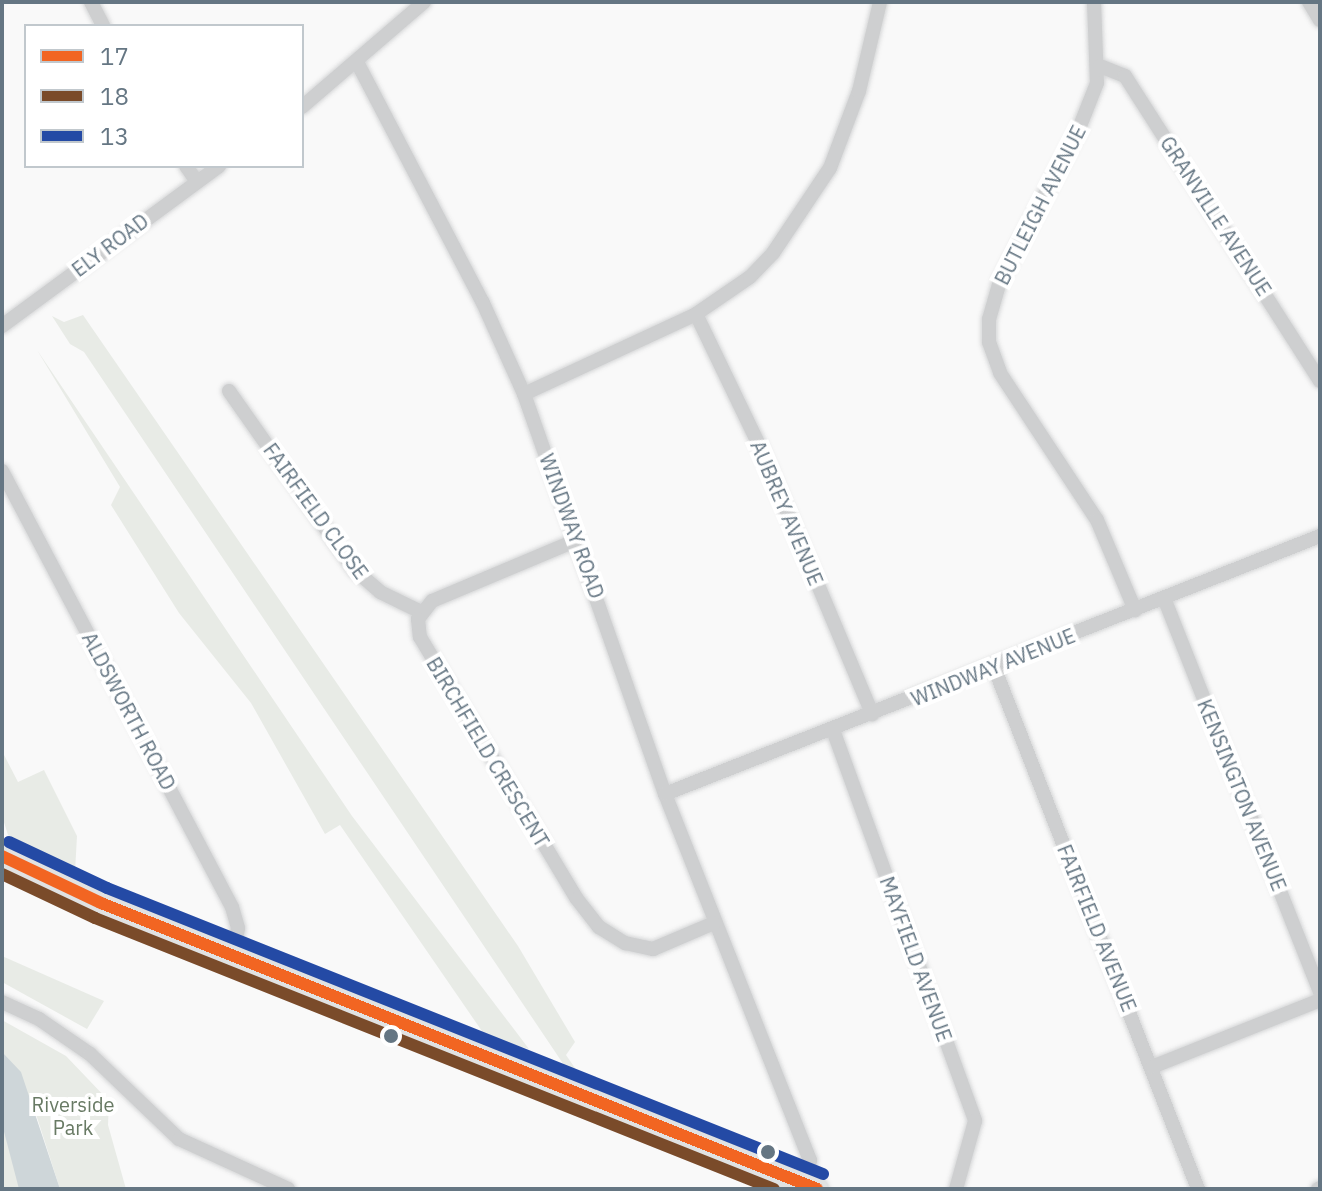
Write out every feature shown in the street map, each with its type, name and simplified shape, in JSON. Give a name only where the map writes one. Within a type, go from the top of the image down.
[{"type":"main road","points":[[2,856],[74,892],[811,1187]]},
{"type":"street","points":[[91,2],[102,24]]},
{"type":"street","points":[[304,105],[358,64],[424,2]]},
{"type":"street","points":[[524,394],[696,314],[750,277],[815,197],[859,91],[880,2]]},
{"type":"street","name":"BUTLEIGH AVENUE","points":[[1094,2],[1100,66],[1078,131],[1000,281],[989,319],[989,342],[1000,373],[1097,520],[1135,610]]},
{"type":"street","points":[[1309,2],[1320,20]]},
{"type":"street","name":"WINDWAY ROAD","points":[[358,64],[483,303],[524,394],[665,794],[810,1160],[811,1187]]},
{"type":"street","name":"GRANVILLE AVENUE","points":[[1100,66],[1114,68],[1130,82],[1320,381]]},
{"type":"street","points":[[187,168],[197,182]]},
{"type":"street","name":"ELY ROAD","points":[[2,326],[216,168]]},
{"type":"street","name":"AUBREY AVENUE","points":[[696,314],[760,447],[872,714]]},
{"type":"street","name":"FAIRFIELD CLOSE","points":[[229,391],[355,570],[380,592],[421,612]]},
{"type":"street","name":"ALDSWORTH ROAD","points":[[2,471],[232,907],[238,928],[233,956]]},
{"type":"street","name":"WINDWAY AVENUE","points":[[665,794],[994,667],[1320,536]]},
{"type":"street","points":[[421,612],[432,601],[577,540]]},
{"type":"street","name":"KENSINGTON AVENUE","points":[[1164,598],[1320,992]]},
{"type":"street","name":"BIRCHFIELD CRESCENT","points":[[421,612],[417,625],[424,647],[589,916],[612,937],[646,949],[666,945],[714,923]]},
{"type":"street","name":"FAIRFIELD AVENUE","points":[[994,667],[1198,1189]]},
{"type":"street","name":"MAYFIELD AVENUE","points":[[833,730],[975,1121],[956,1189]]},
{"type":"street","points":[[1152,1067],[1320,1000]]},
{"type":"street","points":[[2,1002],[76,1044],[179,1139],[288,1189]]},
{"type":"green space","points":[[83,315],[518,946],[575,1042],[566,1055],[577,1071],[566,1068],[84,352],[70,344],[52,316],[64,322]]},
{"type":"green space","points":[[37,350],[352,816],[529,1049],[486,1037],[340,825],[325,834],[251,703],[179,613],[111,505],[120,487]]},
{"type":"green space","points":[[2,751],[18,782],[44,770],[77,836],[75,872],[8,835],[2,816]]},
{"type":"green space","points":[[2,956],[104,1001],[87,1029],[2,982]]},
{"type":"green space","name":"Riverside Park","points":[[2,1020],[66,1056],[109,1101],[108,1125],[126,1189],[60,1189],[34,1108],[2,1052]]},
{"type":"green space","points":[[2,1085],[31,1189],[2,1189]]},
{"type":"shaded area","points":[[2,1052],[21,1072],[60,1189],[19,1189],[2,1124]]},
{"type":"transit line","name":"13","points":[[9,842],[107,888],[823,1174]]},
{"type":"transit line","name":"17","points":[[2,856],[101,903],[817,1189]]},
{"type":"transit line","name":"18","points":[[2,874],[95,918],[774,1189]]}]
